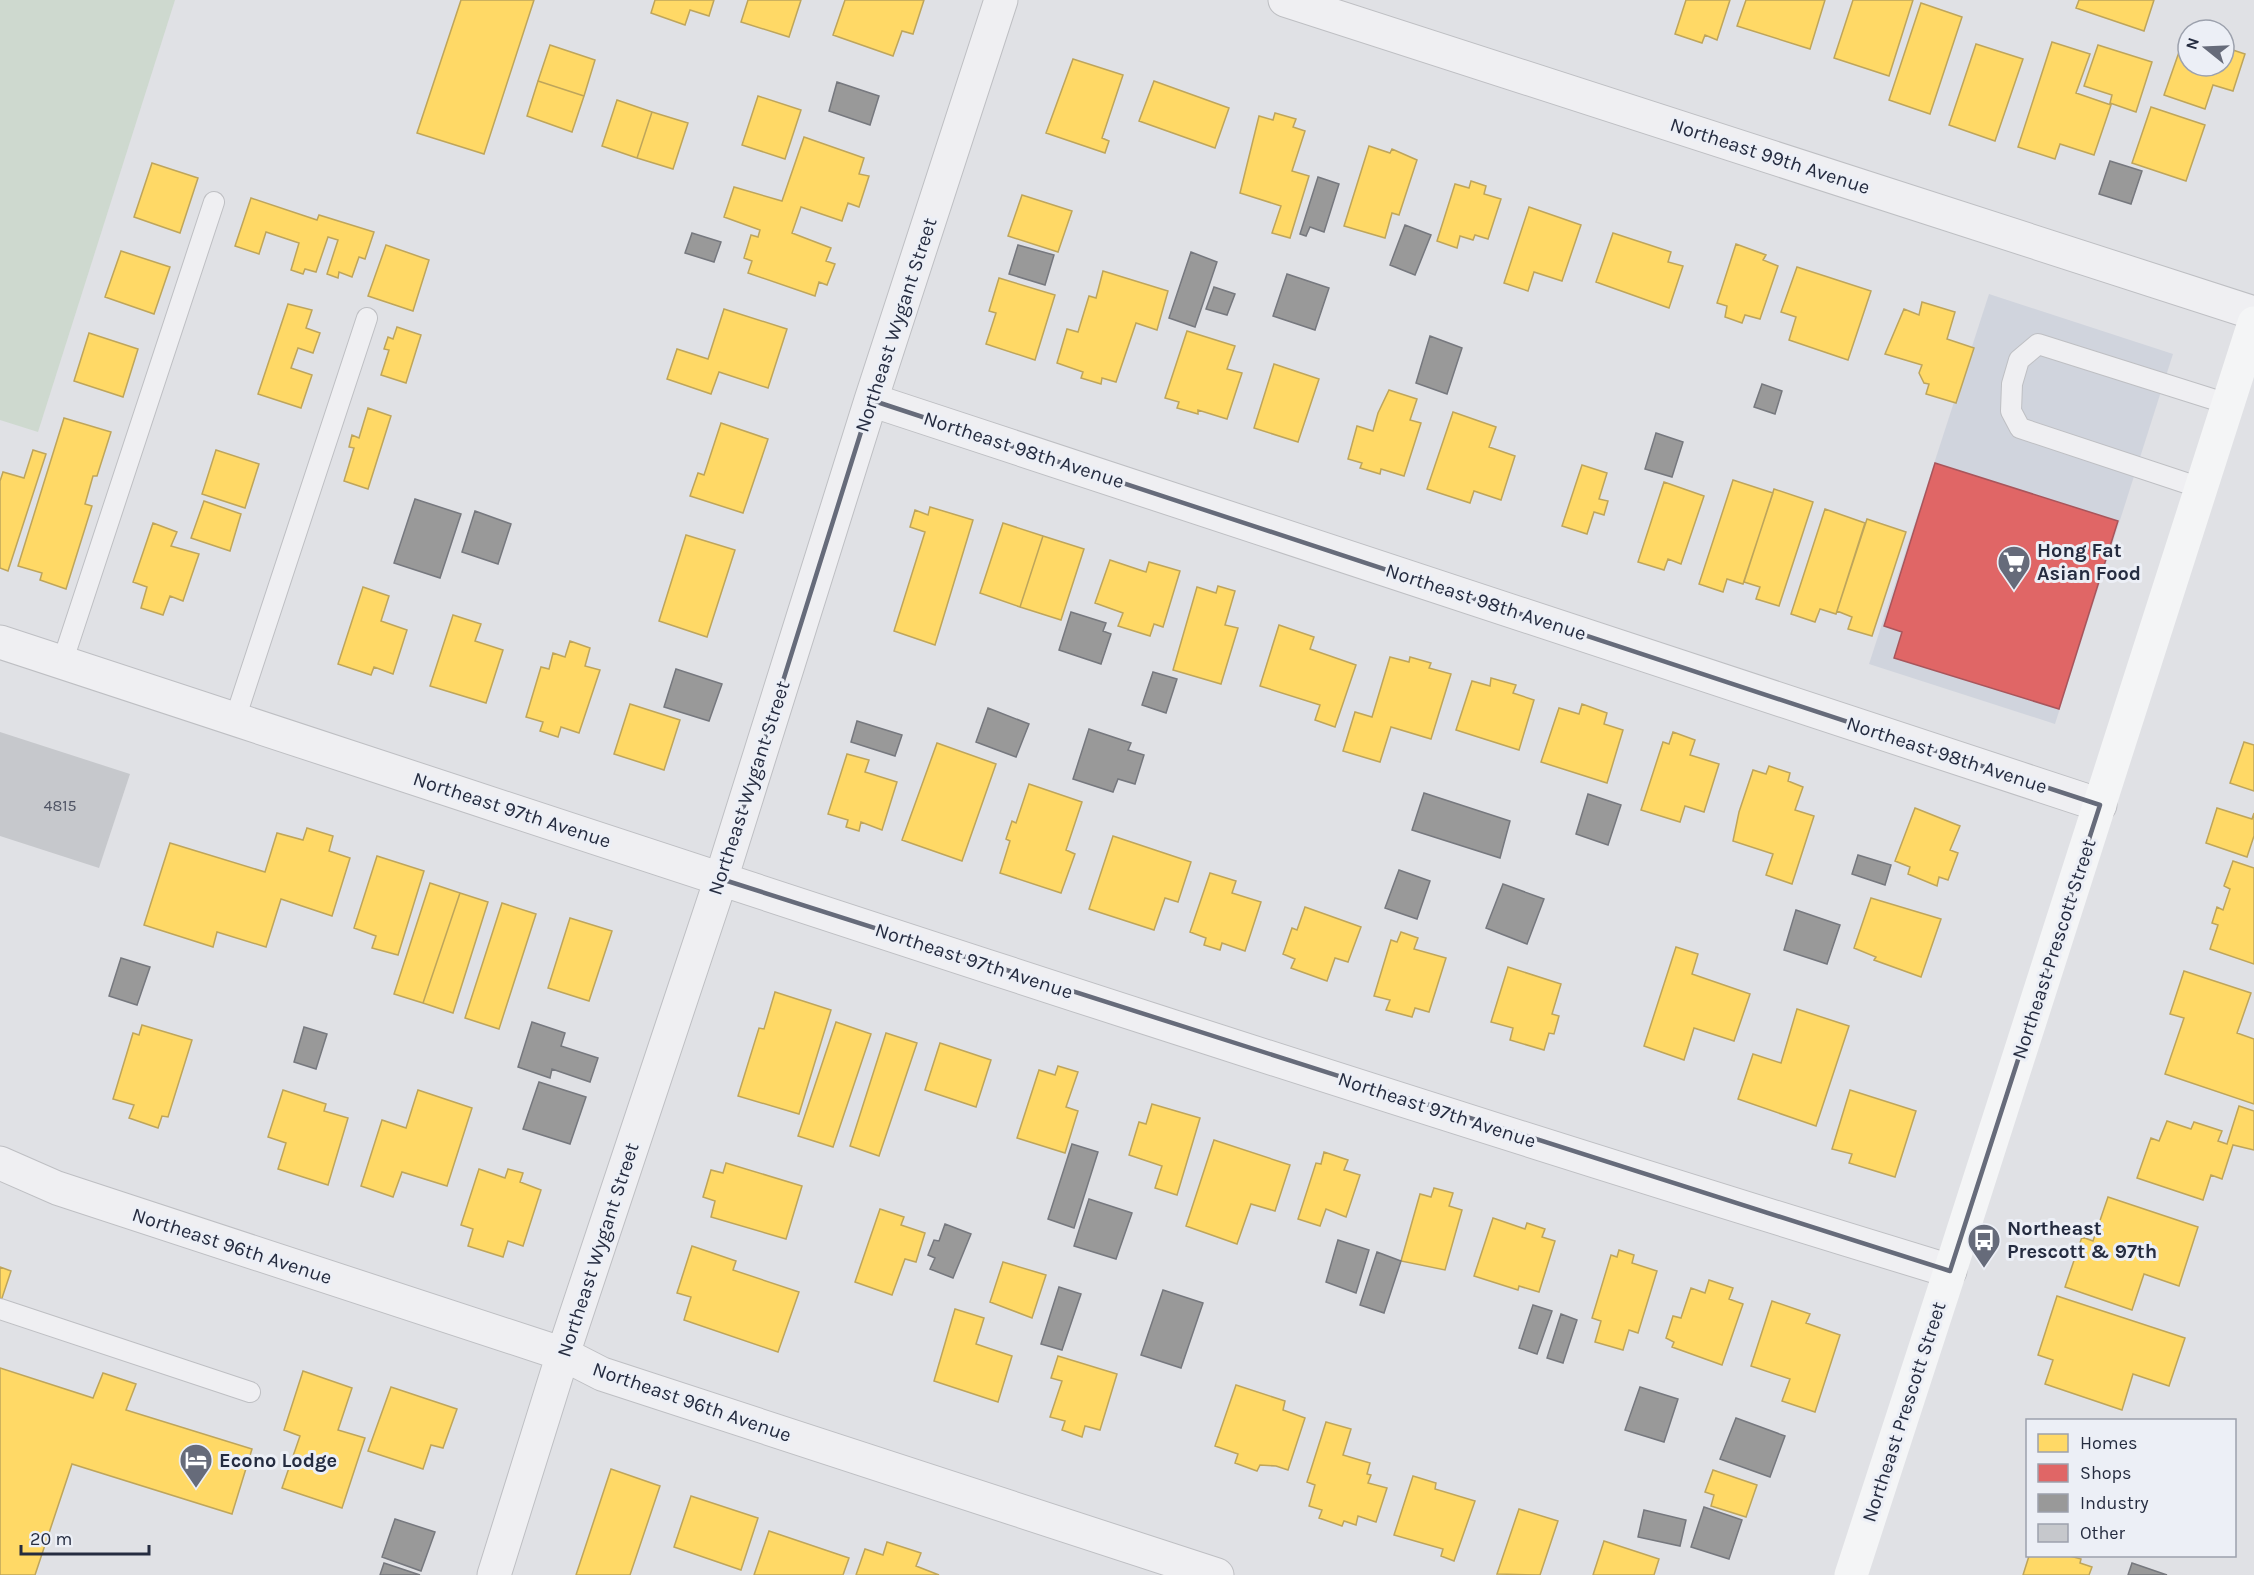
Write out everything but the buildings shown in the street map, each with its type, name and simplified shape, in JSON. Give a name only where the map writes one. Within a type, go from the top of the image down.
[{"type":"street","name":"Northeast Wygant Street","points":[[494,1575],[562,1354],[721,879],[871,400],[1000,0]]},
{"type":"street","name":"Northeast 99th Avenue","points":[[1285,0],[2254,313]]},
{"type":"street","name":"Northeast Prescott Street","points":[[1851,1575],[2254,323]]},
{"type":"street","name":"Northeast 98th Avenue","points":[[871,400],[2100,805]]},
{"type":"street","name":"Northeast 97th Avenue","points":[[0,642],[721,879],[1633,1173],[1950,1271]]},
{"type":"street","name":"Northeast 96th Avenue","points":[[0,1163],[57,1188],[562,1354],[602,1374],[1217,1575]]},
{"type":"lane","points":[[62,663],[214,202]]},
{"type":"lane","points":[[235,719],[367,318]]},
{"type":"lane","points":[[2201,488],[2020,428],[2011,411],[2012,384],[2019,360],[2038,344],[2228,404]]},
{"type":"lane","points":[[0,1309],[250,1392]]},
{"type":"highlighted area","points":[[871,400],[2100,805],[1950,1271],[721,879]]},
{"type":"shaded area","points":[[0,0],[175,0],[38,432],[0,420]]},
{"type":"shaded area","points":[[1989,294],[2173,354],[2055,724],[1869,664]]},
{"type":"place","name":"Hong Fat Asian Food","points":[[2014,591]]},
{"type":"place","name":"Northeast Prescott & 97th","points":[[1984,1269]]},
{"type":"place","name":"Econo Lodge","points":[[196,1489]]}]
